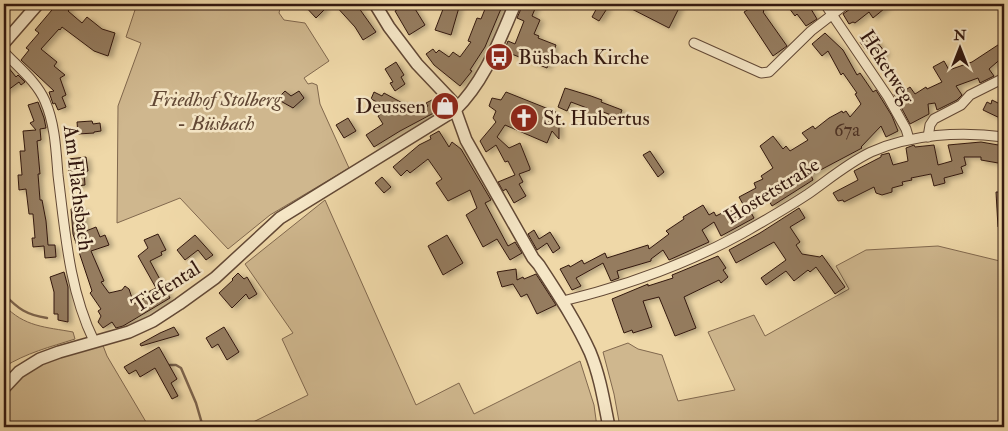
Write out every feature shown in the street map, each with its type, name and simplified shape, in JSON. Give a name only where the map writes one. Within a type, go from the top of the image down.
[{"type":"street","points":[[4,43],[38,4]]},
{"type":"street","points":[[375,4],[416,64],[452,101],[466,140],[533,258],[563,301],[590,353],[604,401],[608,427]]},
{"type":"street","name":"Tiefental","points":[[4,388],[19,372],[40,359],[129,332],[153,321],[215,278],[280,218],[456,110],[466,100],[494,54],[515,4]]},
{"type":"street","name":"Heketweg","points":[[825,4],[888,97],[906,129],[909,139]]},
{"type":"street","points":[[694,43],[761,73],[769,72],[811,31],[846,4]]},
{"type":"street","name":"Am Flachsbach","points":[[4,52],[37,86],[45,100],[52,122],[67,254],[87,327],[94,342]]},
{"type":"street","points":[[928,137],[930,125],[934,118],[960,105],[970,95],[1004,78]]},
{"type":"street","name":"Hostetstraße","points":[[563,301],[600,292],[633,281],[713,249],[807,195],[852,163],[890,144],[909,139],[976,134],[1004,137]]},
{"type":"green space","name":"Friedhof Stolberg - Büsbach","points":[[137,4],[281,4],[279,13],[284,20],[305,23],[329,61],[304,78],[308,84],[317,85],[320,104],[349,168],[270,215],[228,249],[180,198],[117,223],[118,106],[141,43],[126,37]]},
{"type":"green space","points":[[325,200],[416,405],[459,383],[474,414],[580,361],[594,405],[597,427],[243,427],[308,395],[282,339],[293,333],[245,264]]},
{"type":"green space","points":[[938,246],[1004,262],[1004,427],[620,427],[603,352],[628,343],[638,349],[662,355],[678,401],[735,390],[708,332],[754,315],[765,336],[849,289],[836,266],[866,250]]},
{"type":"green space","points":[[4,305],[19,318],[28,322],[73,332],[75,339],[30,354],[4,367]]},
{"type":"green space","points":[[102,343],[107,356],[149,427],[4,427],[4,396],[9,386],[18,377],[46,362]]},
{"type":"building","points":[[57,4],[64,4],[70,9],[68,11],[82,23],[87,17],[102,29],[115,33],[108,56],[94,51],[62,27],[41,49],[57,62],[54,66],[65,75],[60,78],[66,95],[62,97],[66,107],[58,110],[55,103],[53,104],[49,92],[54,91],[21,60],[29,50],[26,48],[39,33],[35,30]]},
{"type":"building","points":[[303,4],[322,4],[326,8],[316,18]]},
{"type":"building","points":[[334,4],[356,4],[376,32],[363,40],[355,27]]},
{"type":"building","points":[[407,4],[412,4],[425,25],[409,35],[395,11]]},
{"type":"building","points":[[445,4],[460,4],[451,35],[435,30]]},
{"type":"building","points":[[487,4],[503,4],[485,47],[470,70],[472,71],[460,86],[434,65],[426,54],[433,49],[436,53],[439,50],[449,57],[453,52],[460,57],[471,42],[468,41],[477,18],[481,19]]},
{"type":"building","points":[[523,4],[537,4],[532,16],[540,20],[534,34],[539,36],[538,38],[556,45],[547,68],[504,51],[508,41],[515,44],[524,21],[517,18]]},
{"type":"building","points":[[599,4],[608,7],[599,21],[592,17]]},
{"type":"building","points":[[622,4],[681,4],[669,28]]},
{"type":"building","points":[[757,4],[764,11],[787,46],[773,56],[744,12]]},
{"type":"building","points":[[786,4],[808,4],[817,19],[806,26]]},
{"type":"building","points":[[852,4],[855,9],[862,4],[890,4],[873,18],[869,12],[855,23],[849,24],[843,14],[850,9]]},
{"type":"building","points":[[825,33],[843,50],[857,75],[860,73],[873,92],[876,90],[892,116],[898,131],[886,137],[881,126],[862,148],[811,175],[813,180],[772,206],[764,193],[750,201],[753,205],[748,207],[754,218],[721,236],[714,222],[702,230],[709,242],[669,260],[663,250],[651,261],[617,271],[619,278],[611,281],[603,263],[576,278],[581,286],[572,290],[560,269],[569,265],[570,267],[582,260],[584,264],[605,253],[607,258],[648,245],[649,249],[669,234],[666,231],[684,219],[683,217],[703,205],[709,215],[714,212],[716,216],[730,209],[733,215],[745,208],[739,197],[756,188],[754,183],[763,179],[761,176],[773,168],[760,146],[773,136],[783,149],[786,146],[790,151],[808,140],[802,133],[813,126],[815,129],[842,111],[843,113],[846,111],[850,117],[861,104],[855,94],[857,93],[843,73],[841,75],[828,51],[822,56],[812,44]]},
{"type":"building","points":[[871,35],[886,53],[879,60],[870,47],[866,50],[860,42]]},
{"type":"building","points":[[1004,41],[1004,56],[989,69],[994,76],[980,83],[978,78],[956,86],[962,95],[957,100],[937,110],[935,103],[928,104],[929,114],[910,124],[894,94],[898,92],[900,94],[910,87],[915,94],[926,87],[927,89],[942,82],[933,67],[944,61],[949,70],[972,62]]},
{"type":"building","points":[[4,62],[16,77],[18,75],[25,82],[21,85],[19,82],[4,93]]},
{"type":"building","points":[[396,62],[404,75],[401,77],[405,84],[395,91],[390,83],[393,82],[385,69]]},
{"type":"building","points":[[565,88],[602,100],[601,102],[622,110],[619,118],[598,110],[595,118],[584,114],[587,108],[571,102],[567,111],[558,107]]},
{"type":"building","points":[[285,91],[291,96],[299,91],[304,98],[293,108],[277,99]]},
{"type":"building","points":[[374,92],[382,96],[384,93],[408,106],[413,114],[428,106],[426,103],[438,97],[445,107],[374,147],[366,135],[383,124],[378,116],[389,108],[371,99]]},
{"type":"building","points":[[506,92],[556,112],[553,118],[559,125],[559,139],[552,131],[547,143],[505,125],[497,137],[509,148],[520,143],[530,168],[530,170],[519,174],[523,182],[519,184],[526,196],[514,203],[506,189],[503,191],[498,182],[515,175],[508,161],[505,162],[496,145],[486,152],[480,141],[496,122],[493,118],[496,111],[489,106],[492,98],[501,100]]},
{"type":"building","points":[[992,100],[1004,106],[1004,120],[983,110],[987,102],[991,104]]},
{"type":"building","points":[[38,102],[46,128],[40,129],[41,140],[37,141],[40,200],[42,200],[46,221],[48,245],[55,245],[56,257],[45,258],[44,246],[33,247],[32,238],[35,238],[33,214],[29,214],[26,189],[19,190],[18,175],[22,175],[20,151],[25,151],[23,131],[36,130],[30,123],[34,121],[28,105]]},
{"type":"building","points":[[348,118],[356,131],[344,138],[336,125]]},
{"type":"building","points":[[92,121],[93,124],[100,123],[101,131],[78,134],[77,122]]},
{"type":"building","points":[[439,131],[449,147],[452,142],[461,149],[491,200],[485,203],[508,246],[515,242],[522,253],[510,260],[497,239],[483,247],[466,215],[477,208],[470,190],[448,201],[436,183],[442,179],[428,159],[410,173],[407,170],[401,176],[393,167],[419,145],[431,139],[430,136]]},
{"type":"building","points":[[981,142],[1004,146],[1004,164],[981,160],[981,157],[964,157],[966,165],[961,167],[963,173],[944,178],[945,183],[934,186],[931,174],[911,178],[912,180],[902,182],[903,185],[892,188],[892,192],[882,195],[876,193],[874,187],[844,202],[843,200],[838,201],[833,193],[858,180],[854,171],[881,157],[881,155],[889,153],[893,165],[908,161],[906,148],[914,145],[915,147],[934,145],[938,165],[952,161],[948,145]]},
{"type":"building","points":[[650,151],[664,172],[658,177],[643,155]]},
{"type":"building","points":[[86,157],[88,171],[84,172],[85,185],[70,187],[68,159]]},
{"type":"building","points":[[382,177],[391,187],[384,193],[375,183]]},
{"type":"building","points":[[996,192],[1003,192],[1004,227],[998,227]]},
{"type":"building","points":[[84,208],[86,231],[96,227],[100,237],[105,235],[109,245],[91,251],[104,281],[101,282],[109,293],[122,290],[125,286],[129,289],[134,304],[148,296],[146,293],[156,288],[138,256],[148,248],[144,240],[158,234],[166,250],[161,252],[162,255],[150,261],[170,298],[123,326],[116,328],[112,322],[103,328],[98,322],[101,316],[98,311],[101,309],[90,293],[92,291],[73,234],[71,209]]},
{"type":"building","points":[[799,208],[805,218],[790,227],[800,242],[796,245],[802,254],[820,257],[822,255],[845,287],[835,294],[816,267],[810,272],[808,270],[794,281],[786,271],[766,285],[761,278],[786,260],[774,242],[736,263],[729,250]]},
{"type":"building","points":[[534,230],[539,239],[550,232],[560,248],[553,253],[547,243],[537,250],[528,234]]},
{"type":"building","points":[[195,235],[213,255],[206,260],[198,250],[185,260],[177,250]]},
{"type":"building","points":[[447,235],[463,263],[443,275],[428,246]]},
{"type":"building","points":[[718,256],[726,268],[723,270],[728,277],[721,283],[719,280],[684,297],[696,328],[675,336],[659,297],[643,301],[652,327],[633,333],[632,330],[624,333],[612,299],[648,284],[648,286],[673,278],[672,275]]},
{"type":"building","points":[[516,269],[517,280],[536,274],[556,305],[537,314],[527,294],[521,297],[513,284],[502,287],[497,272]]},
{"type":"building","points":[[64,272],[68,287],[68,322],[58,320],[58,314],[54,314],[54,292],[50,277]]},
{"type":"building","points":[[238,273],[244,279],[247,277],[257,294],[249,299],[246,294],[232,308],[219,293]]},
{"type":"building","points":[[174,327],[179,335],[141,346],[140,344]]},
{"type":"building","points":[[224,327],[239,352],[227,360],[218,344],[212,348],[206,338]]},
{"type":"building","points":[[159,347],[177,379],[171,383],[178,396],[172,399],[155,368],[140,377],[136,370],[129,374],[124,367]]},
{"type":"waterway","points":[[4,294],[23,310],[47,318]]},
{"type":"waterway","points":[[170,365],[176,365],[181,368],[196,403],[203,427]]},
{"type":"place","name":"Büsbach Kirche","points":[[499,57]]},
{"type":"place","name":"Deussen","points":[[445,106]]},
{"type":"place","name":"St. Hubertus","points":[[524,118]]}]
